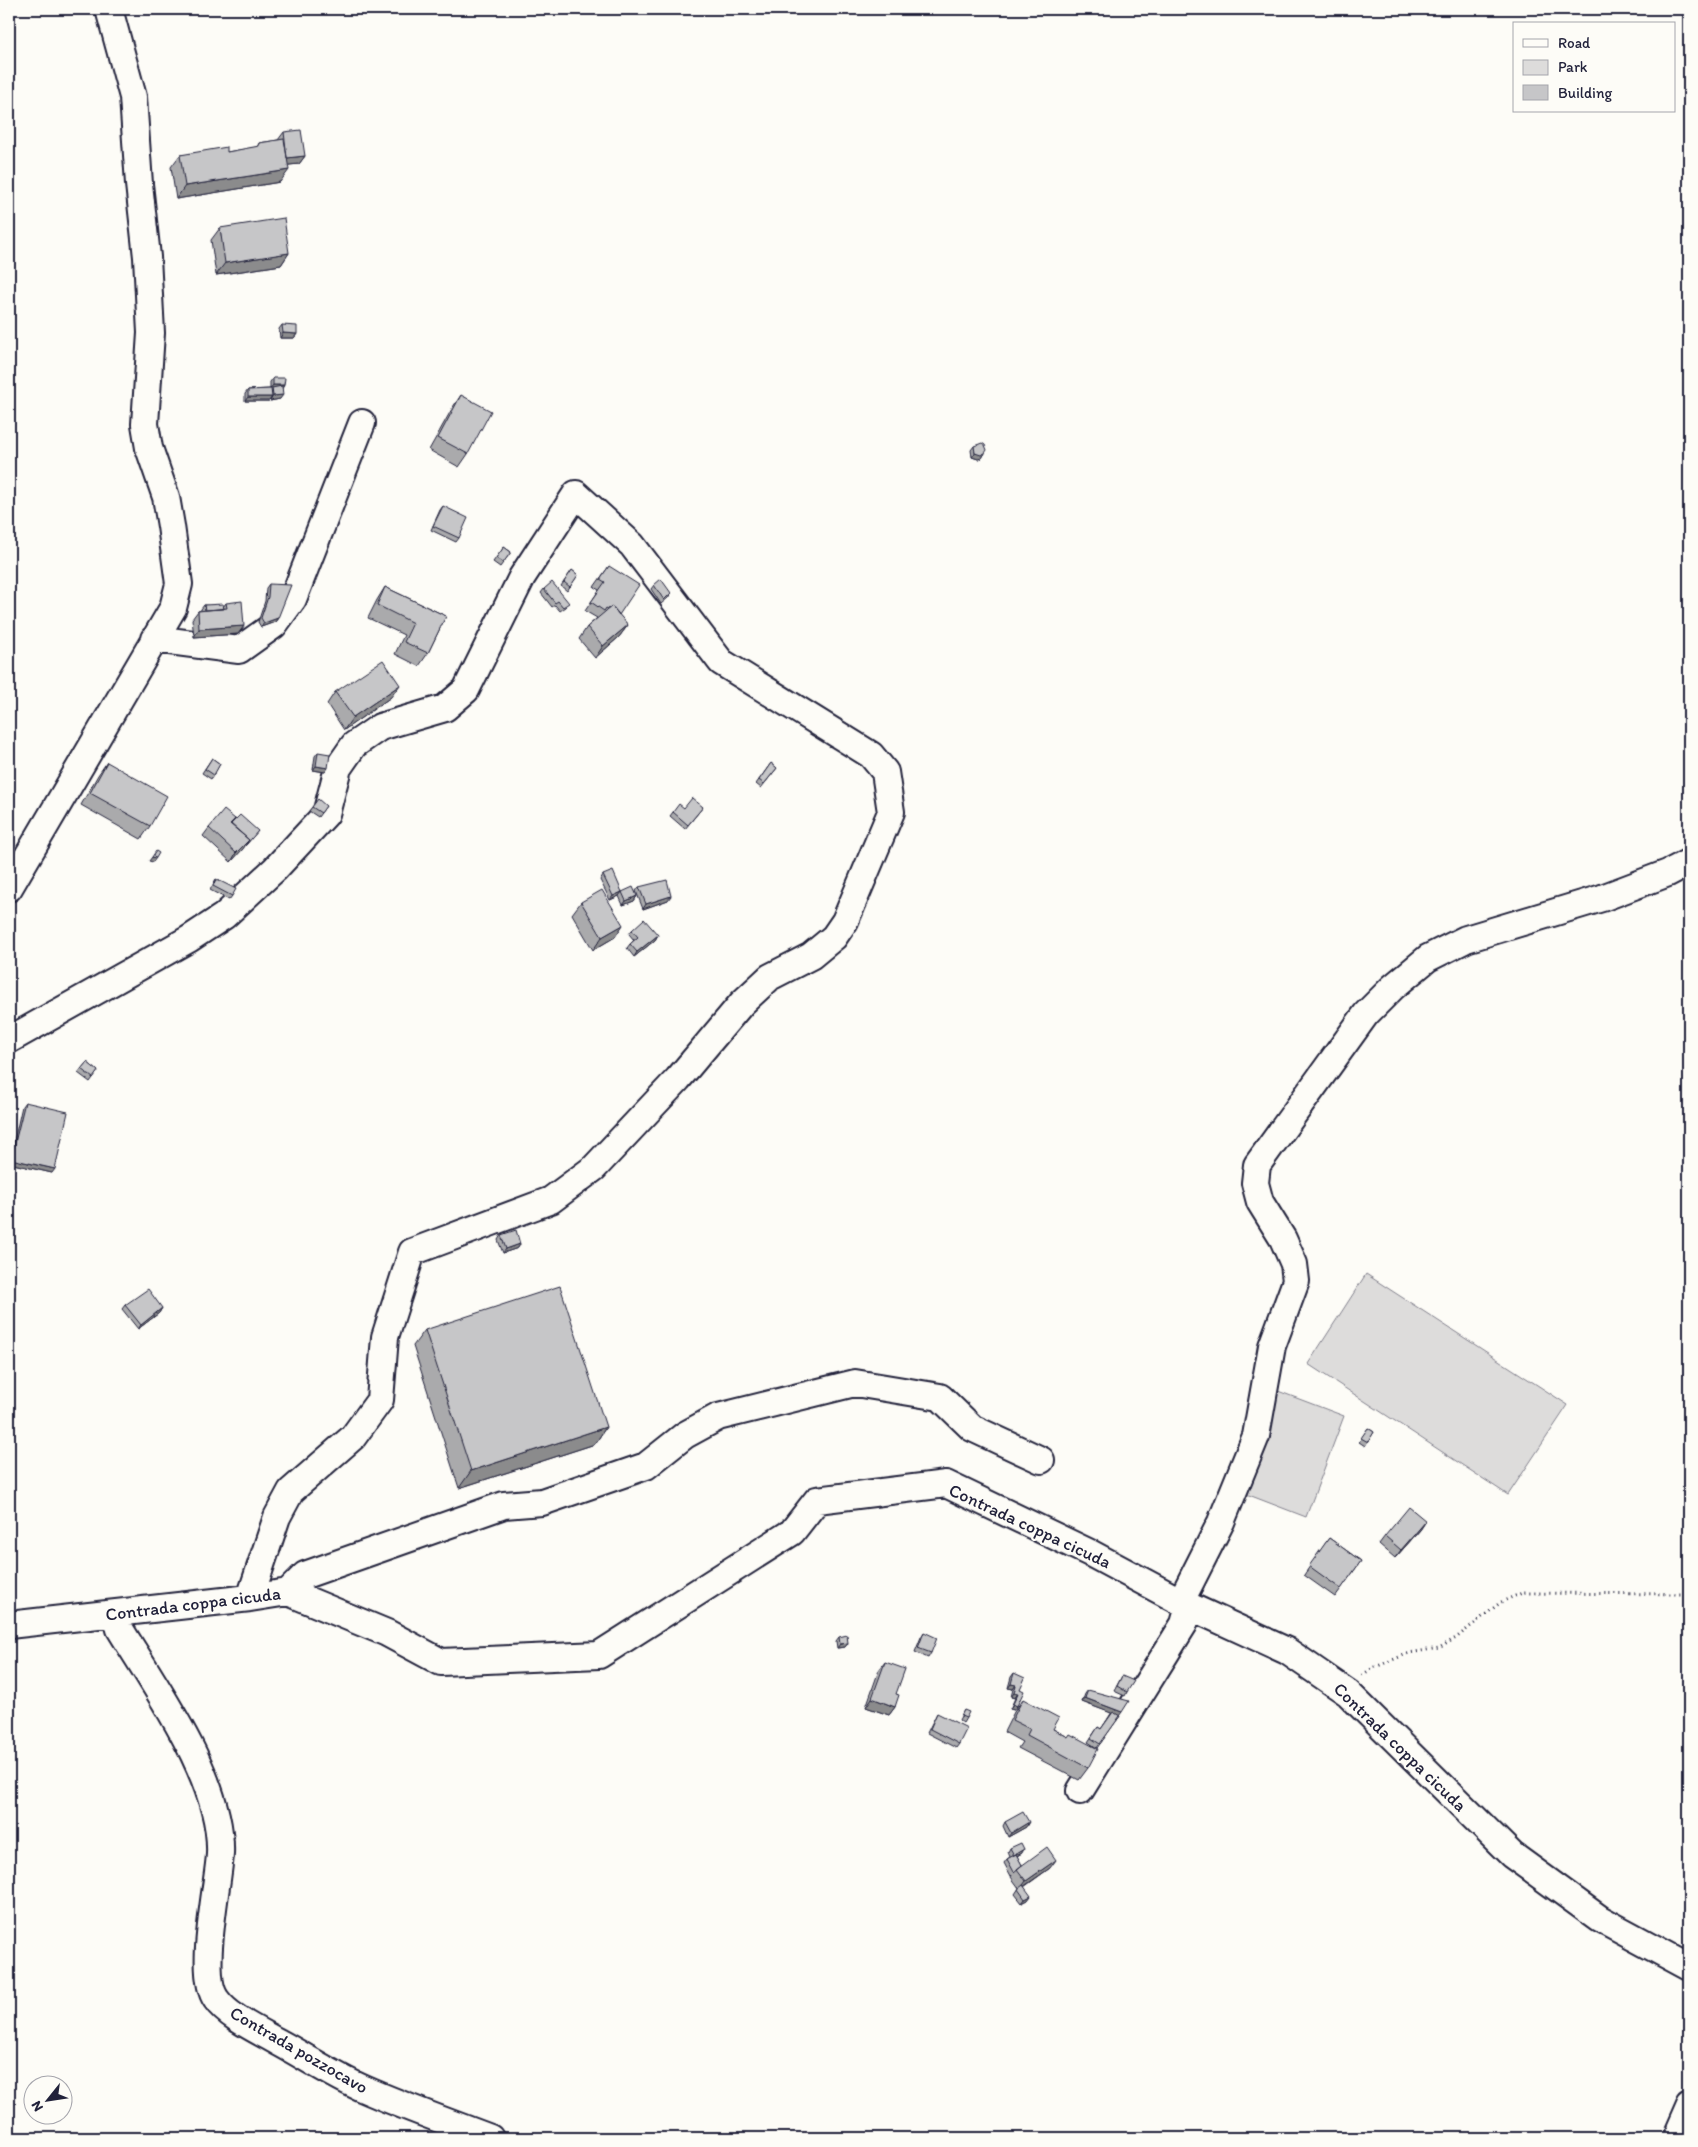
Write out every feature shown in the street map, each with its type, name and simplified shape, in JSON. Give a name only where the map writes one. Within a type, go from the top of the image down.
[{"type":"street","points":[[9,888],[173,608],[179,584],[166,497],[149,448],[145,424],[151,333],[147,257],[139,184],[133,97],[109,9]]},
{"type":"street","points":[[154,639],[239,650],[274,625],[293,598],[362,423]]},
{"type":"street","points":[[9,1040],[189,940],[224,916],[275,869],[326,814],[338,768],[354,745],[380,727],[445,708],[466,690],[522,577],[576,494],[632,545],[721,662],[870,754],[885,772],[891,812],[845,921],[834,937],[811,956],[770,977],[742,1003],[678,1079],[594,1168],[551,1200],[412,1252],[385,1337],[380,1400],[353,1437],[291,1491],[278,1517],[250,1598]]},
{"type":"street","points":[[1080,1791],[1184,1624],[1185,1604],[1222,1522],[1256,1436],[1272,1346],[1296,1281],[1294,1264],[1260,1202],[1255,1183],[1257,1165],[1366,1014],[1393,987],[1428,958],[1466,939],[1602,898],[1668,873],[1689,862]]},
{"type":"street","points":[[288,1592],[305,1575],[504,1505],[542,1502],[646,1466],[685,1435],[718,1417],[855,1383],[940,1397],[972,1428],[1041,1460]]},
{"type":"street","name":"Contrada coppa cicuda","points":[[9,1625],[288,1592],[387,1633],[441,1662],[599,1656],[792,1532],[816,1500],[946,1484],[1090,1553],[1185,1604],[1287,1651],[1348,1693],[1512,1855],[1600,1919],[1689,1967]]},
{"type":"street","name":"Contrada pozzocavo","points":[[116,1613],[120,1629],[186,1739],[204,1779],[219,1827],[220,1853],[208,1959],[210,1984],[215,1998],[223,2007],[252,2027],[362,2088],[490,2138]]},
{"type":"street","points":[[1675,2138],[1689,2106]]},
{"type":"path","points":[[1348,1693],[1355,1680],[1372,1668],[1409,1653],[1439,1648],[1456,1638],[1501,1602],[1522,1593],[1689,1594]]},
{"type":"green space","points":[[1366,1274],[1568,1405],[1508,1495],[1308,1364]]},
{"type":"green space","points":[[1278,1391],[1344,1416],[1306,1517],[1241,1492]]},
{"type":"building","points":[[301,130],[305,156],[287,158],[284,132]]},
{"type":"building","points":[[284,139],[289,170],[185,186],[180,155],[227,147],[227,152],[259,146],[259,143]]},
{"type":"building","points":[[284,218],[289,253],[225,263],[220,228]]},
{"type":"building","points":[[282,325],[297,326],[297,334],[283,333]]},
{"type":"building","points":[[273,378],[285,378],[284,385],[273,385]]},
{"type":"building","points":[[282,386],[283,395],[273,396],[272,388]]},
{"type":"building","points":[[271,389],[272,397],[248,397],[248,390]]},
{"type":"building","points":[[461,395],[491,411],[468,454],[438,438]]},
{"type":"building","points":[[982,443],[987,450],[985,453],[981,455],[975,453],[974,446]]},
{"type":"building","points":[[443,506],[468,518],[459,538],[433,526]]},
{"type":"building","points":[[504,547],[511,552],[503,563],[496,558]]},
{"type":"building","points":[[609,566],[639,585],[619,615],[612,606],[604,611],[591,602],[605,582],[600,579]]},
{"type":"building","points":[[572,570],[578,575],[570,587],[564,582]]},
{"type":"building","points":[[661,579],[671,593],[664,600],[654,585]]},
{"type":"building","points":[[552,582],[569,603],[563,607],[558,601],[555,603],[544,589]]},
{"type":"building","points":[[269,584],[291,585],[278,618],[264,623],[261,618],[268,597]]},
{"type":"building","points":[[385,587],[446,616],[428,653],[404,642],[413,623],[377,605]]},
{"type":"building","points":[[242,601],[244,626],[199,629],[198,611],[227,608],[226,603]]},
{"type":"building","points":[[223,604],[224,609],[205,610],[204,605]]},
{"type":"building","points":[[612,606],[628,625],[603,646],[587,627]]},
{"type":"building","points":[[383,660],[400,685],[353,717],[335,692]]},
{"type":"building","points":[[318,752],[330,754],[328,768],[316,766]]},
{"type":"building","points":[[212,758],[220,764],[214,775],[205,769]]},
{"type":"building","points":[[107,762],[167,796],[150,826],[90,793]]},
{"type":"building","points":[[771,763],[777,768],[764,784],[759,780]]},
{"type":"building","points":[[692,798],[703,807],[688,825],[673,812],[679,804],[684,808]]},
{"type":"building","points":[[318,799],[326,806],[321,813],[312,807]]},
{"type":"building","points":[[224,810],[235,819],[230,824],[249,840],[236,853],[209,828]]},
{"type":"building","points":[[240,815],[258,831],[246,845],[249,840],[231,824]]},
{"type":"building","points":[[156,851],[159,853],[156,858],[152,857]]},
{"type":"building","points":[[613,871],[622,892],[613,896],[603,875]]},
{"type":"building","points":[[216,879],[236,889],[232,896],[213,886]]},
{"type":"building","points":[[667,880],[671,896],[646,904],[639,887]]},
{"type":"building","points":[[633,887],[637,896],[626,901],[622,892]]},
{"type":"building","points":[[602,890],[623,925],[602,937],[581,902]]},
{"type":"building","points":[[644,919],[658,935],[637,952],[630,944],[638,937],[632,930]]},
{"type":"building","points":[[87,1062],[98,1071],[93,1078],[81,1069]]},
{"type":"building","points":[[25,1102],[68,1112],[55,1169],[11,1159]]},
{"type":"building","points":[[516,1230],[520,1244],[506,1249],[501,1235]]},
{"type":"building","points":[[560,1286],[606,1427],[471,1471],[425,1330]]},
{"type":"building","points":[[148,1289],[162,1308],[141,1325],[125,1305]]},
{"type":"building","points":[[1368,1428],[1374,1432],[1368,1442],[1361,1438]]},
{"type":"building","points":[[1409,1507],[1426,1521],[1401,1550],[1385,1536]]},
{"type":"building","points":[[1329,1538],[1361,1561],[1341,1589],[1309,1566]]},
{"type":"building","points":[[924,1632],[937,1638],[931,1653],[918,1648]]},
{"type":"building","points":[[847,1635],[848,1643],[840,1644],[839,1637]]},
{"type":"building","points":[[885,1662],[905,1669],[896,1694],[899,1695],[895,1707],[872,1698]]},
{"type":"building","points":[[1014,1673],[1025,1678],[1020,1689],[1024,1691],[1017,1706],[1013,1704],[1018,1693],[1014,1693],[1016,1685],[1011,1684]]},
{"type":"building","points":[[1122,1676],[1134,1681],[1127,1692],[1117,1686]]},
{"type":"building","points":[[1088,1690],[1129,1701],[1122,1712],[1085,1698]]},
{"type":"building","points":[[1023,1699],[1059,1718],[1053,1729],[1068,1737],[1070,1734],[1098,1749],[1088,1768],[1027,1735],[1030,1729],[1012,1720]]},
{"type":"building","points":[[964,1710],[969,1712],[966,1718],[961,1716]]},
{"type":"building","points":[[1113,1712],[1120,1716],[1100,1744],[1091,1738],[1098,1727],[1101,1729]]},
{"type":"building","points":[[937,1713],[967,1728],[959,1744],[930,1729]]},
{"type":"building","points":[[1023,1812],[1029,1822],[1011,1833],[1005,1822]]},
{"type":"building","points":[[1021,1843],[1024,1849],[1014,1855],[1010,1848]]},
{"type":"building","points":[[1047,1847],[1056,1860],[1026,1881],[1017,1869]]},
{"type":"building","points":[[1016,1854],[1022,1865],[1014,1872],[1007,1859]]},
{"type":"building","points":[[1023,1885],[1031,1896],[1025,1899],[1018,1889]]}]
